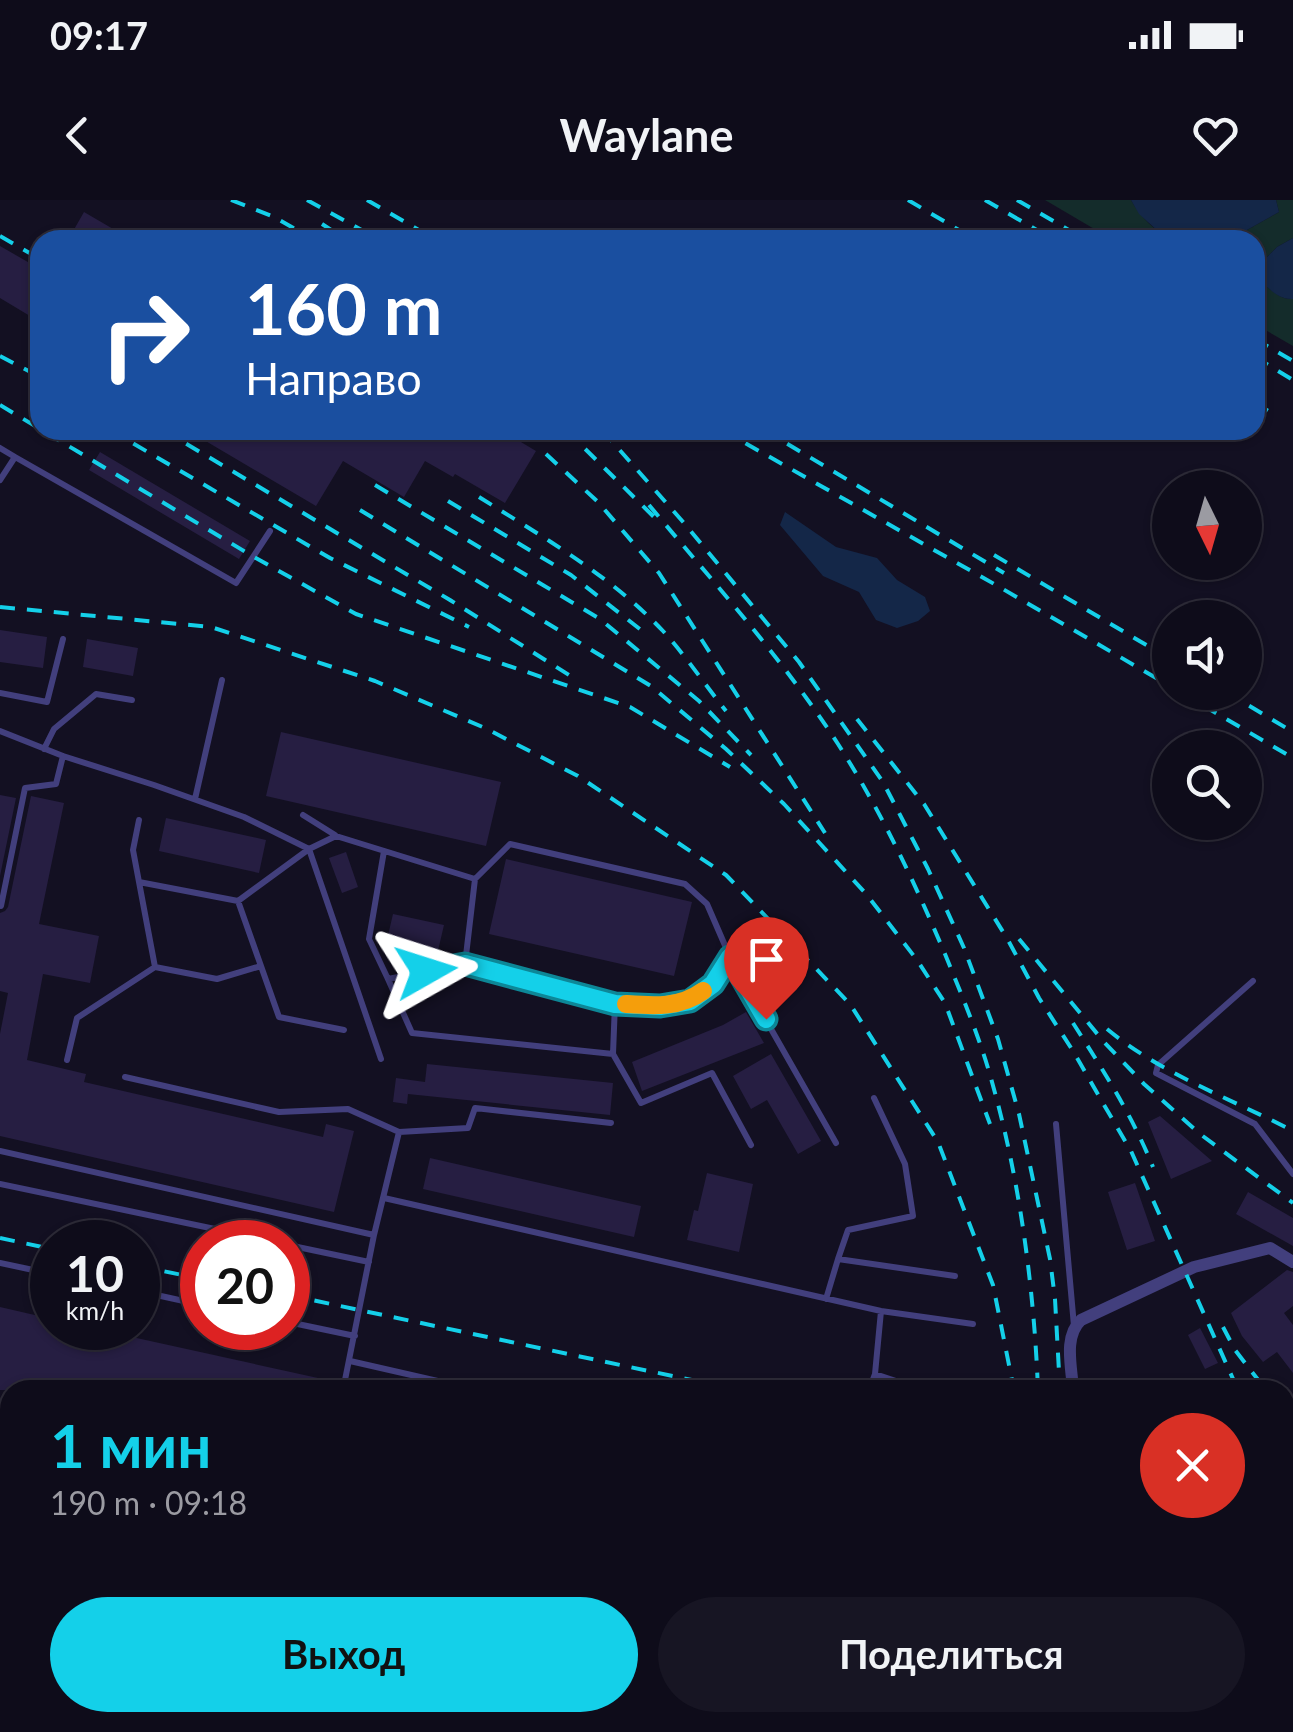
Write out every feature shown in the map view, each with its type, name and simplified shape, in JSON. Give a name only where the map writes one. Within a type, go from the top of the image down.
[{"type":"street","points":[[1072,1380],[1070,1338],[1081,1320],[1204,1264],[1270,1248],[1293,1262]]},
{"type":"lane","points":[[0,448],[236,583],[270,531]]},
{"type":"lane","points":[[0,480],[15,457]]},
{"type":"lane","points":[[0,693],[47,702],[63,639]]},
{"type":"lane","points":[[195,800],[222,680]]},
{"type":"lane","points":[[44,749],[54,728],[96,694],[132,700]]},
{"type":"lane","points":[[0,731],[244,817],[309,849],[380,1058]]},
{"type":"lane","points":[[2,906],[25,788],[56,784],[62,756]]},
{"type":"lane","points":[[303,815],[336,836],[475,880]]},
{"type":"lane","points":[[139,820],[133,850],[154,967]]},
{"type":"lane","points":[[140,882],[238,901],[309,849],[336,836]]},
{"type":"lane","points":[[465,964],[475,880],[510,844],[684,884],[706,904],[730,957],[836,1143]]},
{"type":"lane","points":[[384,851],[370,939],[412,1032],[613,1054]]},
{"type":"lane","points":[[238,901],[279,1017],[344,1030]]},
{"type":"lane","points":[[388,979],[465,964],[615,1004],[660,1006],[690,1001],[713,984],[730,957]]},
{"type":"lane","points":[[67,1060],[77,1018],[154,967],[217,979],[261,966]]},
{"type":"lane","points":[[1253,981],[1158,1065],[1156,1072],[1256,1124],[1293,1174]]},
{"type":"lane","points":[[615,1004],[613,1054],[641,1102],[712,1073],[751,1145]]},
{"type":"lane","points":[[125,1076],[280,1112],[348,1108],[399,1132],[468,1128],[475,1108],[611,1123]]},
{"type":"lane","points":[[826,1298],[848,1230],[914,1216],[904,1164],[874,1098]]},
{"type":"lane","points":[[1056,1124],[1074,1327]]},
{"type":"lane","points":[[346,1380],[399,1132]]},
{"type":"lane","points":[[0,1151],[374,1236]]},
{"type":"lane","points":[[0,1184],[180,1222]]},
{"type":"lane","points":[[384,1198],[882,1311],[973,1324]]},
{"type":"lane","points":[[310,1250],[369,1262]]},
{"type":"lane","points":[[838,1259],[955,1276]]},
{"type":"lane","points":[[0,1263],[30,1269]]},
{"type":"lane","points":[[872,1380],[882,1311]]},
{"type":"lane","points":[[310,1327],[355,1336]]},
{"type":"lane","points":[[350,1361],[433,1380]]},
{"type":"lane","points":[[874,1374],[893,1380]]},
{"type":"green space","points":[[1045,200],[1131,200],[1158,230],[1096,230]]},
{"type":"green space","points":[[1276,200],[1293,200],[1293,238],[1265,259],[1265,230],[1247,230],[1279,212]]},
{"type":"green space","points":[[1265,286],[1277,295],[1293,299],[1293,346],[1265,330]]},
{"type":"water","points":[[1131,200],[1276,200],[1279,212],[1247,230],[1157,230],[1139,214]]},
{"type":"water","points":[[1293,238],[1293,299],[1277,295],[1265,286],[1265,259]]},
{"type":"water","points":[[785,512],[836,547],[877,558],[897,580],[925,597],[930,611],[918,621],[897,628],[876,620],[859,592],[823,576],[780,525]]},
{"type":"building","points":[[84,212],[115,230],[74,230]]},
{"type":"building","points":[[0,246],[30,263],[30,316],[0,298]]},
{"type":"building","points":[[204,440],[518,440],[536,451],[505,503],[425,461],[404,497],[343,461],[316,506]]},
{"type":"building","points":[[100,452],[250,541],[239,559],[89,470]]},
{"type":"building","points":[[0,630],[47,637],[43,668],[0,662]]},
{"type":"building","points":[[87,639],[138,648],[133,676],[83,667]]},
{"type":"building","points":[[281,732],[501,782],[486,846],[266,796]]},
{"type":"building","points":[[0,795],[16,798],[0,876]]},
{"type":"building","points":[[31,796],[64,803],[39,924],[99,936],[90,983],[43,974],[27,1060],[86,1074],[84,1082],[323,1137],[326,1124],[354,1131],[334,1212],[0,1136],[0,1034],[8,993],[0,991],[0,913],[8,907]]},
{"type":"building","points":[[166,818],[266,840],[259,873],[159,851]]},
{"type":"building","points":[[346,852],[358,887],[342,893],[329,858]]},
{"type":"building","points":[[506,859],[692,902],[674,976],[489,934]]},
{"type":"building","points":[[393,914],[444,925],[437,955],[386,944]]},
{"type":"building","points":[[746,1012],[764,1043],[642,1091],[632,1062]]},
{"type":"building","points":[[771,1054],[821,1141],[798,1154],[767,1100],[751,1109],[733,1076]]},
{"type":"building","points":[[427,1064],[613,1083],[610,1115],[408,1094],[407,1104],[393,1102],[396,1078],[425,1082]]},
{"type":"building","points":[[1160,1116],[1212,1161],[1171,1179],[1148,1122]]},
{"type":"building","points":[[430,1158],[641,1206],[634,1237],[423,1189]]},
{"type":"building","points":[[707,1173],[753,1184],[739,1252],[687,1240]]},
{"type":"building","points":[[1135,1183],[1155,1241],[1127,1250],[1108,1192]]},
{"type":"building","points":[[1248,1192],[1293,1218],[1293,1246],[1236,1214]]},
{"type":"building","points":[[1287,1270],[1293,1272],[1293,1306],[1284,1313],[1293,1325],[1293,1373],[1277,1352],[1263,1362],[1242,1336],[1231,1313]]},
{"type":"building","points":[[0,1307],[30,1314],[30,1350],[160,1350],[160,1343],[327,1380],[0,1380]]},
{"type":"building","points":[[1200,1328],[1218,1363],[1205,1369],[1188,1335]]},
{"type":"railway","points":[[231,200],[297,230]]},
{"type":"railway","points":[[307,200],[362,230]]},
{"type":"railway","points":[[367,200],[419,230]]},
{"type":"railway","points":[[908,200],[959,230]]},
{"type":"railway","points":[[985,200],[1037,230]]},
{"type":"railway","points":[[1017,200],[1069,230]]},
{"type":"railway","points":[[322,224],[331,230]]},
{"type":"railway","points":[[0,236],[30,253]]},
{"type":"railway","points":[[1265,345],[1293,361]]},
{"type":"railway","points":[[0,356],[30,372]]},
{"type":"railway","points":[[1265,363],[1293,380]]},
{"type":"railway","points":[[0,405],[30,423]]},
{"type":"railway","points":[[1265,409],[1278,417]]},
{"type":"railway","points":[[58,440],[356,614],[630,707],[730,767]]},
{"type":"railway","points":[[127,440],[330,558],[469,627]]},
{"type":"railway","points":[[180,440],[577,680]]},
{"type":"railway","points":[[576,440],[655,518]]},
{"type":"railway","points":[[611,440],[799,662],[883,782],[928,869],[964,948],[998,1039],[1019,1114],[1050,1259],[1059,1380]]},
{"type":"railway","points":[[740,440],[1152,676]]},
{"type":"railway","points":[[781,440],[1004,573]]},
{"type":"railway","points":[[546,454],[598,502],[659,573],[825,833]]},
{"type":"railway","points":[[375,485],[600,619],[699,701],[751,755]]},
{"type":"railway","points":[[479,497],[576,558],[643,611],[726,711]]},
{"type":"railway","points":[[448,501],[571,575],[641,630]]},
{"type":"railway","points":[[649,505],[771,652],[838,744],[883,821],[933,927],[976,1033],[1002,1119],[1024,1235],[1037,1380]]},
{"type":"railway","points":[[360,510],[651,686],[784,804],[867,895],[945,1003],[990,1124]]},
{"type":"railway","points":[[994,555],[1152,648]]},
{"type":"railway","points":[[0,607],[211,627],[375,681],[485,728],[578,776],[726,875],[850,1004],[938,1142],[993,1285],[1012,1380]]},
{"type":"railway","points":[[1211,710],[1293,758]]},
{"type":"railway","points":[[1256,710],[1293,732]]},
{"type":"railway","points":[[857,719],[924,804],[1131,1151],[1234,1380]]},
{"type":"railway","points":[[1019,939],[1144,1084],[1200,1134],[1293,1203]]},
{"type":"railway","points":[[1073,1023],[1126,1111],[1153,1167]]},
{"type":"railway","points":[[1107,1029],[1174,1073],[1293,1131]]},
{"type":"railway","points":[[0,1238],[30,1244]]},
{"type":"railway","points":[[160,1270],[180,1275]]},
{"type":"railway","points":[[310,1300],[692,1380]]},
{"type":"railway","points":[[1223,1327],[1258,1380]]},
{"type":"slow traffic","points":[[626,1004],[660,1006],[690,1001],[703,991]]},
{"type":"route","points":[[426,971],[465,964],[615,1004],[660,1006],[690,1001],[713,984],[730,957],[766,1019]]}]
